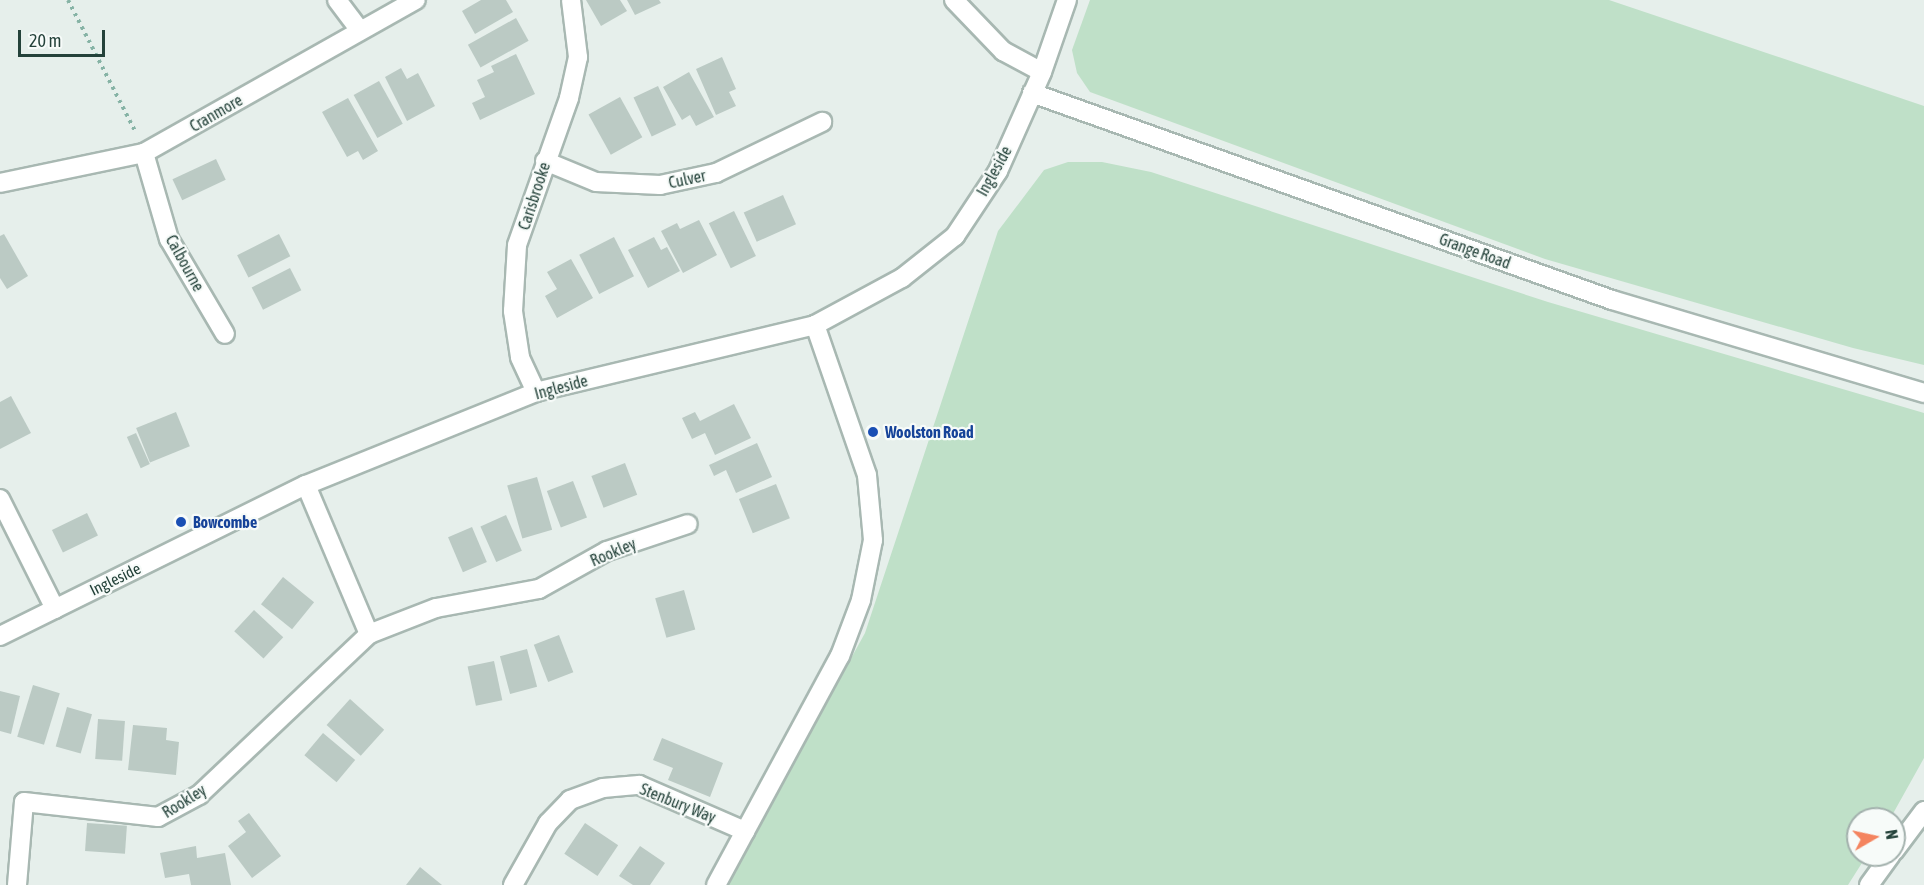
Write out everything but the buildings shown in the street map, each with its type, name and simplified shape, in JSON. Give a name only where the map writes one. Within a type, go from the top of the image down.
[{"type":"street","points":[[338,0],[360,30]]},
{"type":"street","name":"Cranmore","points":[[0,183],[145,153],[416,0]]},
{"type":"street","name":"Carisbrooke","points":[[536,392],[520,357],[513,311],[517,246],[569,98],[578,57],[571,0]]},
{"type":"street","points":[[954,0],[1003,51],[1042,72],[1067,0]]},
{"type":"street","name":"Ingleside","points":[[0,636],[306,485],[536,392],[815,325],[902,278],[955,236],[998,171],[1042,72]]},
{"type":"street","name":"Grange Road","points":[[1032,93],[1612,300],[1924,393]]},
{"type":"street","name":"Culver","points":[[545,161],[596,182],[660,185],[716,173],[822,122]]},
{"type":"street","name":"Calbourne","points":[[145,153],[169,239],[225,334]]},
{"type":"street","points":[[716,885],[840,656],[861,600],[873,540],[867,475],[815,325]]},
{"type":"street","points":[[306,485],[369,634]]},
{"type":"street","points":[[0,499],[55,609]]},
{"type":"street","name":"Rookley","points":[[17,885],[24,802],[158,817],[199,795],[369,634],[436,608],[539,589],[607,551],[688,524]]},
{"type":"street","name":"Stenbury Way","points":[[513,885],[548,823],[570,800],[603,788],[639,785],[745,831]]},
{"type":"street","points":[[1906,835],[1924,812]]},
{"type":"street","points":[[1869,885],[1882,867]]},
{"type":"path","points":[[68,0],[145,153]]},
{"type":"green space","points":[[1090,0],[1609,0],[1924,106],[1924,365],[1853,348],[1545,259],[1090,92],[1077,73],[1072,50]]},
{"type":"green space","points":[[1068,162],[1102,162],[1151,172],[1548,302],[1924,413],[1924,758],[1897,807],[1846,807],[1846,867],[1859,867],[1848,885],[726,885],[865,633],[998,231],[1044,170]]},
{"type":"place","name":"Woolston Road","points":[[873,432]]},
{"type":"place","name":"Bowcombe","points":[[181,522]]}]
